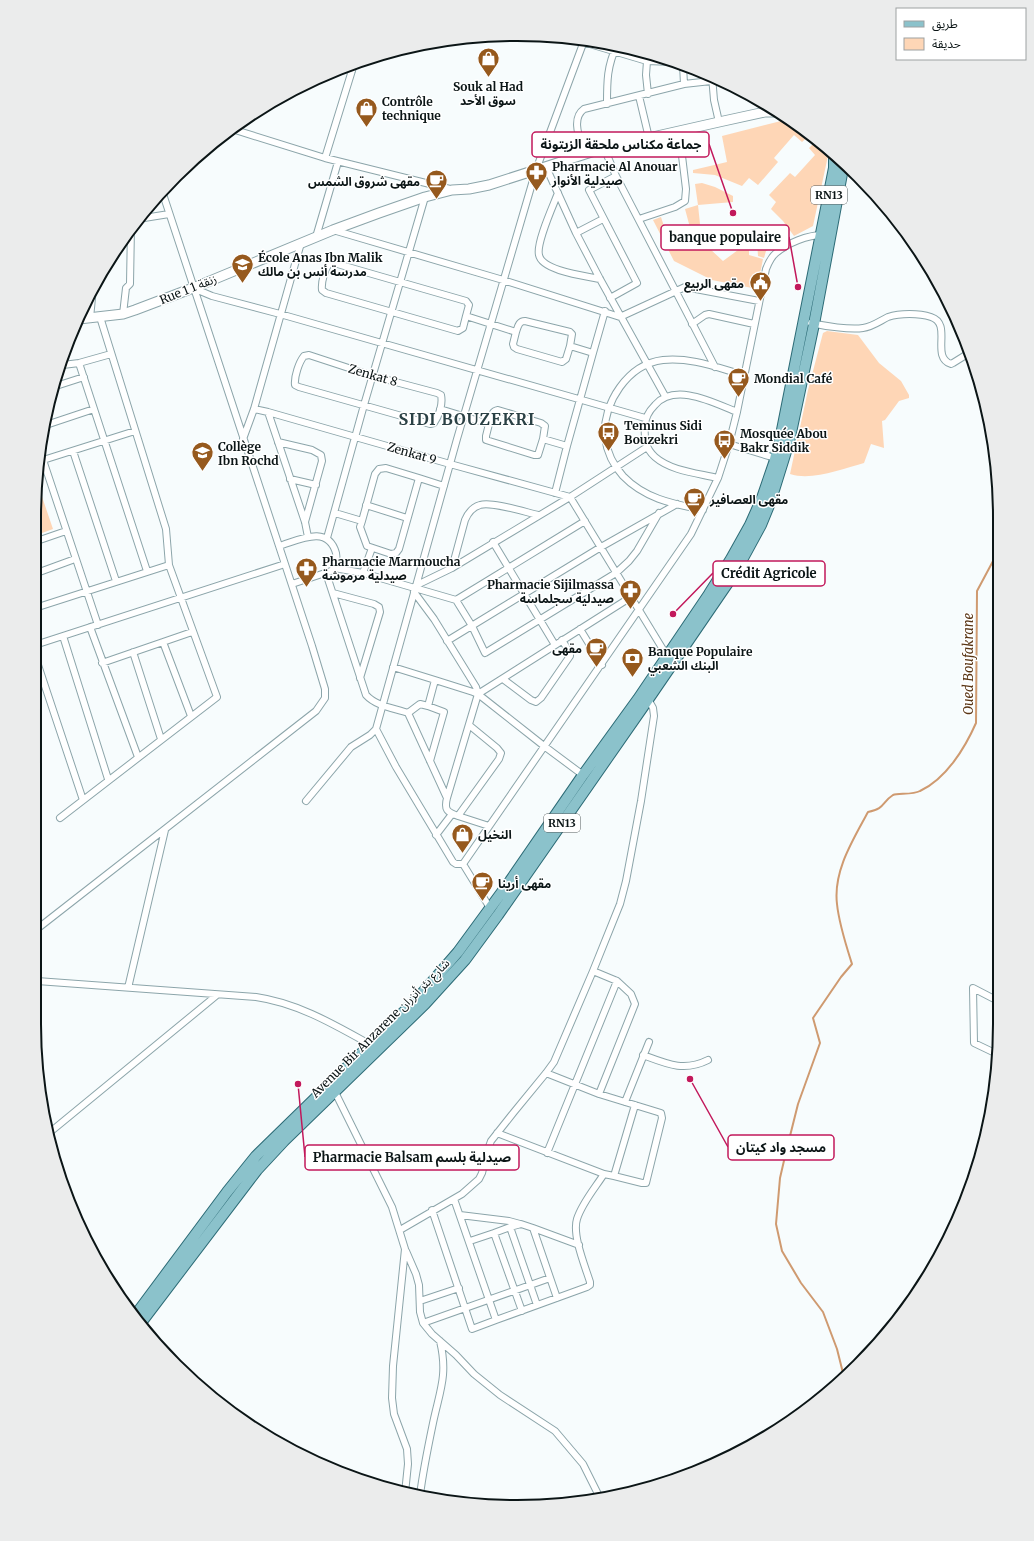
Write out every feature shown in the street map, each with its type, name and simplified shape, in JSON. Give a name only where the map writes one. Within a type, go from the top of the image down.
[{"type":"main road","name":"Avenue Bir Anzarene شارع بئر أنزران","points":[[826,235],[834,162]]},
{"type":"main road","name":"Avenue Bir Anzarene شارع بئر أنزران","points":[[143,1319],[257,1170],[425,1004],[453,975],[465,960],[505,906],[725,588],[761,525],[776,489],[789,442],[809,323],[826,235],[843,170]]},
{"type":"main road","name":"Avenue Bir Anzarene شارع بئر أنزران","points":[[138,1312],[227,1192],[256,1156],[371,1045],[437,978],[458,952],[510,881],[667,656],[731,559],[750,525],[762,498],[775,458],[809,323]]},
{"type":"street","points":[[306,800],[351,748],[376,729],[490,324],[536,170],[583,46]]},
{"type":"street","points":[[608,104],[607,79],[609,63],[614,51]]},
{"type":"street","points":[[644,58],[648,94]]},
{"type":"street","points":[[325,158],[352,71]]},
{"type":"street","points":[[683,71],[684,84]]},
{"type":"street","points":[[584,154],[577,127],[578,116],[584,109],[705,80]]},
{"type":"street","points":[[713,83],[719,122]]},
{"type":"street","points":[[639,96],[649,138]]},
{"type":"street","name":"Rue 1 زنقة 1","points":[[84,319],[123,314],[193,288],[379,212],[425,198],[452,190],[469,189],[489,184],[604,148],[766,112]]},
{"type":"street","points":[[239,131],[338,162],[452,190]]},
{"type":"street","points":[[638,219],[675,207],[685,201],[686,189],[679,131]]},
{"type":"street","points":[[604,148],[616,176],[715,367]]},
{"type":"street","points":[[316,237],[338,162]]},
{"type":"street","points":[[546,166],[576,233],[620,317],[665,396]]},
{"type":"street","points":[[610,298],[637,284],[589,190],[616,176]]},
{"type":"street","points":[[558,193],[539,248],[540,260],[549,266],[563,271],[600,279]]},
{"type":"street","points":[[41,926],[316,711],[326,698],[325,689],[292,584],[164,198]]},
{"type":"street","points":[[327,538],[364,405],[425,198]]},
{"type":"street","points":[[147,218],[169,214]]},
{"type":"street","points":[[576,233],[604,219]]},
{"type":"street","points":[[333,230],[408,254],[503,280],[620,317],[682,288],[759,301]]},
{"type":"street","points":[[463,864],[602,665],[691,534],[718,478],[729,444],[737,412],[766,269],[775,254],[810,236],[826,235]]},
{"type":"street","points":[[123,314],[126,288],[130,284],[131,239]]},
{"type":"street","points":[[243,439],[254,409],[301,243]]},
{"type":"street","points":[[330,263],[400,282],[466,301],[469,305],[463,328],[458,331],[326,293],[322,290],[327,266],[330,263]]},
{"type":"street","points":[[193,288],[212,296],[280,314],[382,345],[477,370],[645,418]]},
{"type":"street","points":[[90,318],[91,303]]},
{"type":"street","points":[[555,493],[605,311]]},
{"type":"street","points":[[692,324],[706,314],[754,324]]},
{"type":"street","points":[[809,323],[862,328],[897,315],[927,316],[933,318],[939,324],[941,332],[942,355],[946,361],[951,364],[965,356]]},
{"type":"street","points":[[466,316],[516,332]]},
{"type":"street","points":[[60,818],[217,697],[192,632],[169,565],[166,529],[100,317]]},
{"type":"street","points":[[525,320],[570,332],[573,337],[566,359],[562,362],[514,347],[513,344],[516,332],[519,324],[525,320]]},
{"type":"street","points":[[570,346],[593,353]]},
{"type":"street","points":[[66,365],[79,363],[111,354]]},
{"type":"street","name":"Zenkat 8","points":[[364,405],[295,385],[295,380],[304,356],[308,355],[373,376],[437,393],[441,395],[442,400],[440,410]]},
{"type":"street","points":[[703,510],[661,500],[635,487],[616,467],[609,452],[605,438],[609,408],[625,380],[634,372],[648,364],[662,360],[677,359],[694,361],[744,375]]},
{"type":"street","points":[[79,363],[147,572]]},
{"type":"street","points":[[60,385],[84,377]]},
{"type":"street","points":[[718,478],[678,469],[664,463],[654,456],[647,446],[645,438],[645,418],[651,409],[665,396],[676,394],[688,395],[713,402],[737,412]]},
{"type":"street","points":[[364,405],[430,424],[434,423],[440,410],[489,424]]},
{"type":"street","points":[[50,424],[94,409]]},
{"type":"street","name":"Zenkat 9","points":[[254,409],[570,496]]},
{"type":"street","points":[[498,410],[541,423],[545,426],[545,430],[538,455],[486,440],[489,424],[492,414],[498,410]]},
{"type":"street","points":[[268,412],[305,522],[308,537]]},
{"type":"street","points":[[45,460],[135,431]]},
{"type":"street","points":[[543,439],[567,446]]},
{"type":"street","points":[[278,442],[320,453],[322,461],[305,522]]},
{"type":"street","points":[[729,444],[775,458]]},
{"type":"street","points":[[416,589],[570,496],[647,446]]},
{"type":"street","points":[[73,451],[116,581]]},
{"type":"street","points":[[363,573],[370,556],[369,547],[360,522],[375,474],[379,469],[386,468],[444,486]]},
{"type":"street","points":[[44,469],[98,625]]},
{"type":"street","points":[[369,547],[392,554],[396,553],[399,549],[419,478]]},
{"type":"street","points":[[290,479],[316,484]]},
{"type":"street","points":[[570,496],[667,656]]},
{"type":"street","points":[[452,568],[465,520],[468,514],[476,506],[481,504],[491,504],[538,515]]},
{"type":"street","points":[[447,641],[601,547],[677,504]]},
{"type":"street","points":[[366,505],[407,518]]},
{"type":"street","points":[[335,513],[360,522]]},
{"type":"street","points":[[334,568],[363,573],[456,600],[472,626],[485,653],[616,573],[637,551],[659,513]]},
{"type":"street","points":[[456,600],[585,521]]},
{"type":"street","points":[[41,540],[66,531]]},
{"type":"street","points":[[279,546],[308,537],[320,536],[327,538],[335,552],[336,562],[334,568],[326,573],[292,584]]},
{"type":"street","points":[[493,542],[555,645]]},
{"type":"street","points":[[41,571],[75,559]]},
{"type":"street","points":[[41,643],[285,564]]},
{"type":"street","points":[[41,606],[169,565]]},
{"type":"street","points":[[326,573],[366,694],[371,701],[408,713],[447,798]]},
{"type":"street","points":[[416,589],[476,687],[478,694],[445,806],[446,809],[455,815],[489,826]]},
{"type":"street","points":[[333,593],[374,604],[378,607],[380,612],[360,678]]},
{"type":"street","points":[[478,694],[630,597]]},
{"type":"street","points":[[90,627],[138,757]]},
{"type":"street","points":[[580,629],[602,665]]},
{"type":"street","points":[[102,662],[192,632]]},
{"type":"street","points":[[63,636],[108,780]]},
{"type":"street","points":[[503,678],[531,700],[536,702],[541,698],[570,656],[570,653],[562,640]]},
{"type":"street","points":[[163,642],[191,716]]},
{"type":"street","points":[[133,652],[161,739]]},
{"type":"street","points":[[393,667],[478,694],[583,775]]},
{"type":"street","points":[[41,674],[83,800]]},
{"type":"street","points":[[428,706],[435,680]]},
{"type":"street","points":[[400,1230],[432,1210],[462,1194],[478,1179],[482,1173],[491,1141],[546,1074],[561,1046],[620,904],[626,881],[641,801],[654,716],[653,708],[648,699]]},
{"type":"street","points":[[408,713],[420,704],[444,712],[430,761]]},
{"type":"street","points":[[436,835],[455,815],[499,759],[501,753],[469,725]]},
{"type":"street","points":[[376,729],[396,767],[453,862],[456,864],[463,864]]},
{"type":"street","points":[[128,988],[165,830]]},
{"type":"street","points":[[463,864],[490,908]]},
{"type":"street","points":[[593,970],[617,981],[630,994],[634,1004],[600,1094]]},
{"type":"street","points":[[41,981],[274,999],[309,1012],[371,1045]]},
{"type":"street","points":[[547,1153],[617,981]]},
{"type":"street","points":[[992,1051],[974,1042],[973,988],[993,998]]},
{"type":"street","points":[[53,1130],[218,995]]},
{"type":"street","points":[[624,1102],[649,1042]]},
{"type":"street","points":[[643,1055],[664,1063],[682,1067],[702,1063],[708,1060]]},
{"type":"street","points":[[497,1133],[604,1174],[646,1183],[648,1180],[662,1118],[661,1113],[600,1094],[546,1074]]},
{"type":"street","points":[[335,1092],[389,1201],[400,1230],[405,1249],[416,1274],[420,1312],[423,1323],[432,1334],[456,1355],[474,1374],[500,1395],[555,1431],[583,1464],[598,1493]]},
{"type":"street","points":[[614,1176],[635,1105]]},
{"type":"street","points":[[432,1210],[472,1328],[590,1285],[576,1231],[577,1221],[581,1211],[604,1174]]},
{"type":"street","points":[[454,1199],[470,1241],[496,1320]]},
{"type":"street","points":[[460,1215],[509,1221],[521,1224],[579,1245]]},
{"type":"street","points":[[470,1241],[521,1224]]},
{"type":"street","points":[[510,1227],[537,1305]]},
{"type":"street","points":[[533,1228],[557,1298]]},
{"type":"street","points":[[494,1233],[522,1310]]},
{"type":"street","points":[[405,1249],[393,1366],[392,1398],[394,1414],[407,1449],[408,1464],[406,1487]]},
{"type":"street","points":[[423,1323],[550,1278]]},
{"type":"street","points":[[420,1301],[459,1288]]},
{"type":"street","points":[[421,1490],[444,1374],[444,1358],[440,1341]]},
{"type":"green space","points":[[781,121],[806,138],[802,142],[794,135],[774,158],[778,162],[758,185],[749,178],[742,186],[715,175],[693,173],[693,170],[727,162],[722,136]]},
{"type":"green space","points":[[813,144],[828,156],[813,226],[794,236],[783,221],[771,209],[776,202],[769,195],[790,173],[795,177],[815,155],[809,148]]},
{"type":"green space","points":[[702,183],[715,187],[733,196],[733,202],[698,205],[695,184]]},
{"type":"green space","points":[[698,205],[700,224],[695,235],[723,261],[738,250],[749,249],[749,255],[763,259],[757,289],[712,280],[674,261],[653,220],[661,217],[669,242],[692,235],[685,209]]},
{"type":"green space","points":[[767,228],[780,243],[766,251],[764,258],[758,256],[756,229]]},
{"type":"green space","points":[[827,331],[858,335],[879,363],[901,381],[909,395],[909,398],[899,401],[885,420],[882,421],[884,448],[871,444],[864,463],[817,475],[799,476],[790,474],[808,390],[823,333]]},
{"type":"green space","points":[[42,496],[53,529],[41,533]]},
{"type":"waterway","name":"Oued Boufakrane","points":[[843,1371],[837,1349],[823,1312],[801,1283],[782,1251],[776,1224],[780,1178],[798,1104],[820,1043],[813,1018],[841,977],[852,964],[841,927],[837,904],[838,880],[845,856],[868,812],[878,809],[893,795],[917,792],[929,786],[954,762],[972,733],[976,723],[977,591],[993,561]]},
{"type":"place","name":"Souk al Had سوق الأحد","points":[[488,78]]},
{"type":"place","name":"Contrôle technique","points":[[366,128]]},
{"type":"place","name":"Pharmacie Al Anouar صيدلية الأنوار","points":[[536,192]]},
{"type":"place","name":"مقهى شروق الشمس","points":[[436,200]]},
{"type":"place","name":"جماعة مكناس ملحقة الزيتونة","points":[[733,213]]},
{"type":"place","name":"École Anas Ibn Malik مدرسة أنس بن مالك","points":[[242,284]]},
{"type":"place","name":"banque populaire","points":[[798,287]]},
{"type":"place","name":"مقهى الربيع","points":[[760,302]]},
{"type":"place","name":"Mondial Café","points":[[738,398]]},
{"type":"place","name":"Teminus Sidi Bouzekri","points":[[609,452]]},
{"type":"place","name":"Mosquée Abou Bakr Siddik","points":[[724,460]]},
{"type":"place","name":"Collège Ibn Rochd","points":[[202,472]]},
{"type":"place","name":"مقهى العصافير","points":[[695,518]]},
{"type":"place","name":"Pharmacie Marmoucha صيدلية مرموشة","points":[[307,588]]},
{"type":"place","name":"Pharmacie Sijilmassa صيدلية سجلماسة","points":[[630,610]]},
{"type":"place","name":"Crédit Agricole","points":[[673,614]]},
{"type":"place","name":"مقهى","points":[[597,668]]},
{"type":"place","name":"Banque Populaire البنك الشعبي","points":[[632,678]]},
{"type":"place","name":"النخيل","points":[[463,854]]},
{"type":"place","name":"مقهى أرينا","points":[[483,902]]},
{"type":"place","name":"مسجد واد كيتان","points":[[690,1079]]},
{"type":"place","name":"Pharmacie Balsam صيدلية بلسم","points":[[298,1084]]},
{"type":"district","name":"SIDI BOUZEKRI","points":[[467,419]]}]
